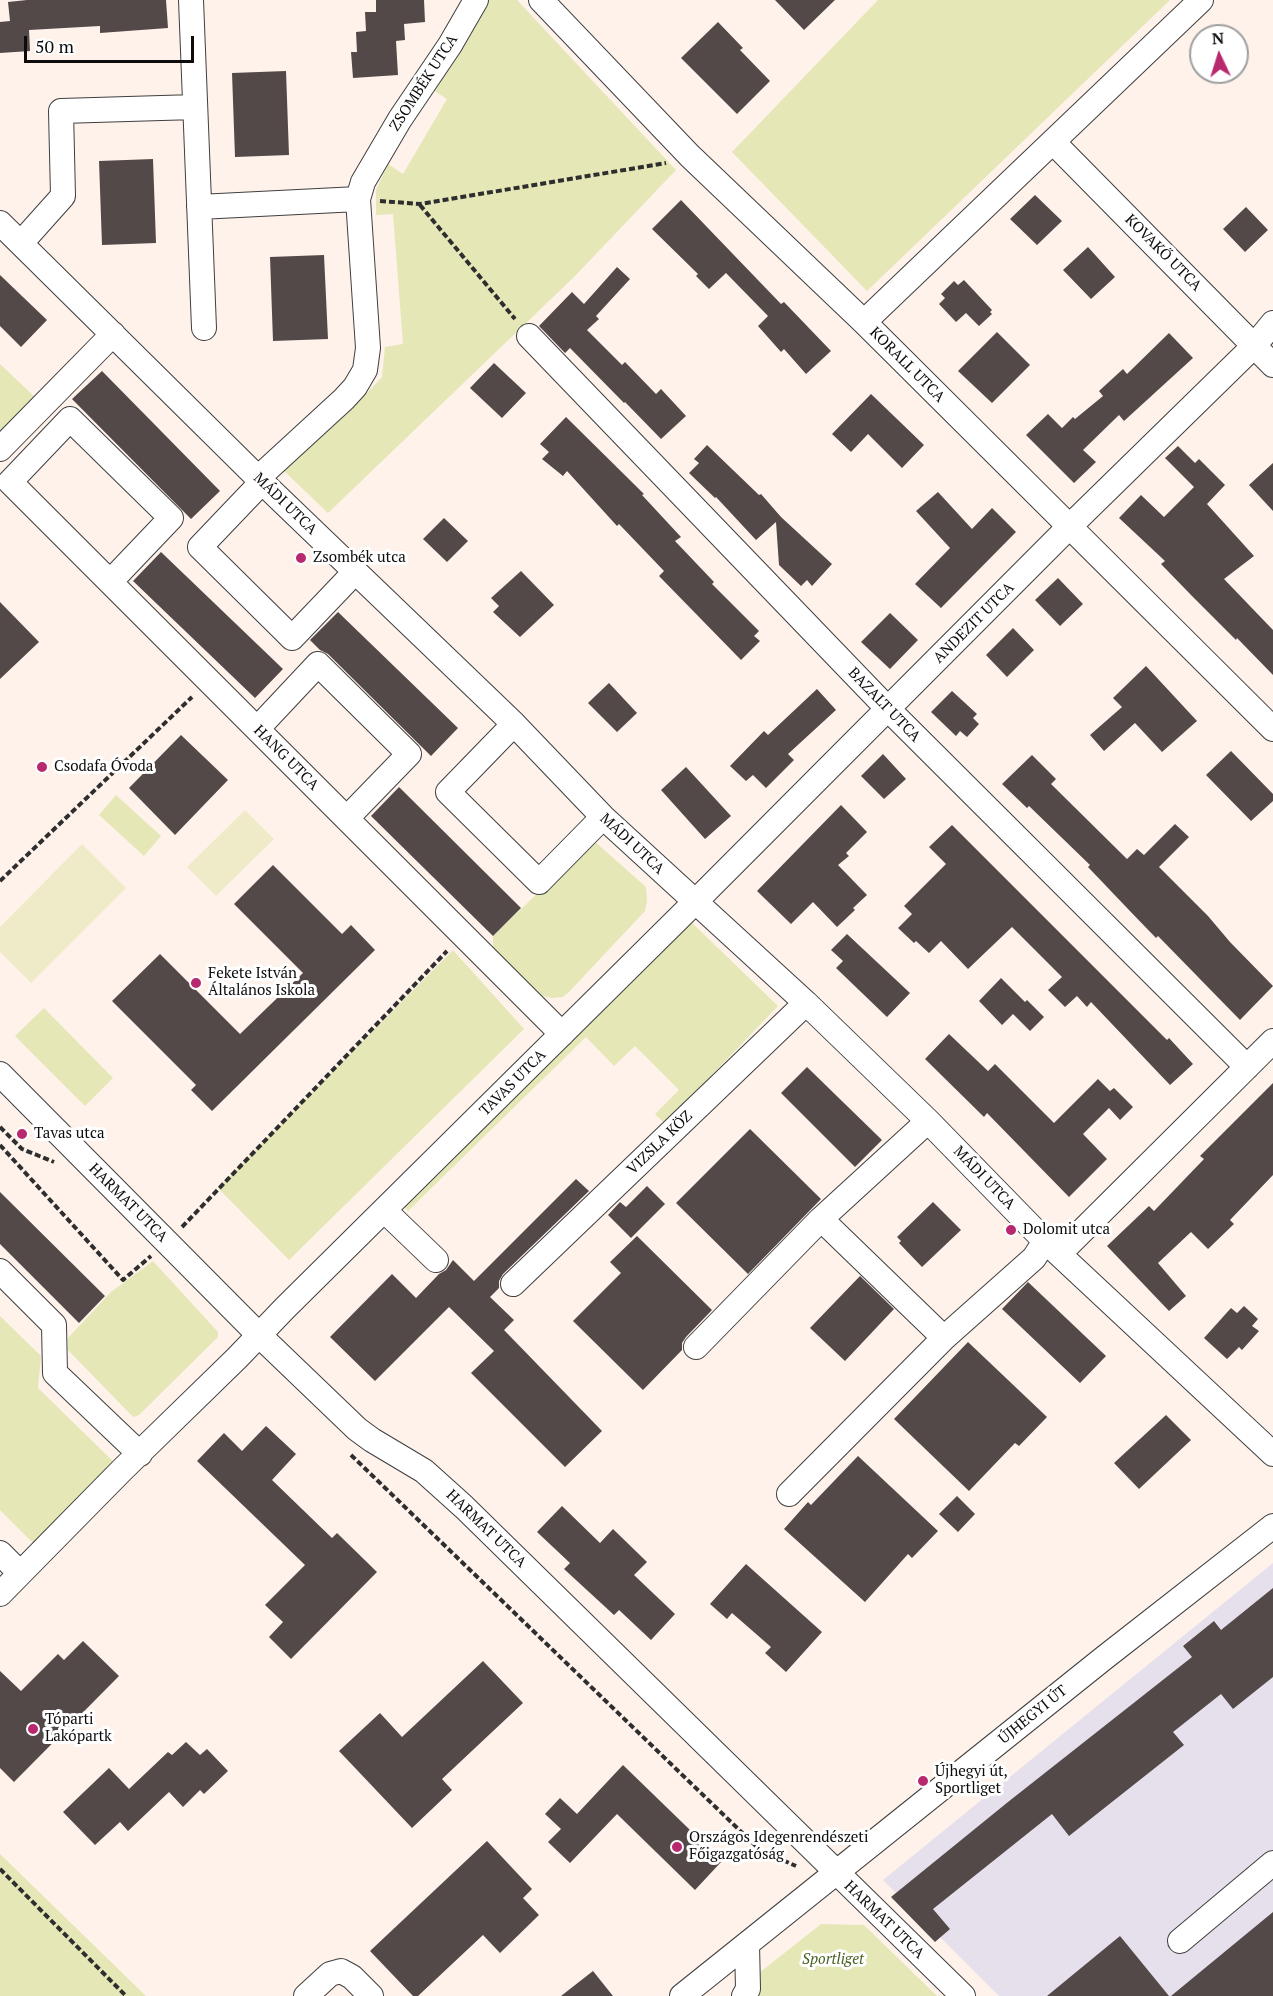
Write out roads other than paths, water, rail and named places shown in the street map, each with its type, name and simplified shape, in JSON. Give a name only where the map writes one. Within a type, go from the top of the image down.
[{"type":"street","points":[[191,0],[204,328]]},
{"type":"street","name":"ZSOMBÉK UTCA","points":[[355,572],[292,638],[200,547],[260,480],[344,399],[361,378],[367,364],[368,348],[358,199],[363,182],[371,165],[450,45],[476,0]]},
{"type":"street","name":"KORALL UTCA","points":[[542,0],[690,156],[864,322],[1273,729]]},
{"type":"street","points":[[864,322],[1201,0]]},
{"type":"street","points":[[21,243],[63,196],[62,111],[195,107]]},
{"type":"street","name":"KOVAKŐ UTCA","points":[[1053,142],[1273,365]]},
{"type":"street","points":[[199,207],[358,199]]},
{"type":"street","name":"MÁDI UTCA","points":[[0,223],[260,480],[514,724],[603,818],[807,1003],[1052,1247],[1273,1454]]},
{"type":"street","name":"ANDEZIT UTCA","points":[[695,902],[1070,526],[1254,346],[1273,323]]},
{"type":"street","points":[[0,449],[114,334]]},
{"type":"street","name":"BAZALT UTCA","points":[[529,336],[888,710],[1247,1067]]},
{"type":"street","name":"HANG UTCA","points":[[110,582],[171,518],[70,419],[10,482],[110,582],[209,680],[562,1034]]},
{"type":"street","points":[[257,729],[318,664],[409,753],[347,818]]},
{"type":"street","points":[[514,724],[448,792],[538,882],[603,818]]},
{"type":"street","name":"TAVAS UTCA","points":[[0,1594],[695,902]]},
{"type":"street","name":"VIZSLA KÖZ","points":[[513,1284],[807,1003]]},
{"type":"street","points":[[789,1494],[944,1338],[1034,1258],[1052,1247],[1273,1041]]},
{"type":"street","name":"HARMAT UTCA","points":[[0,1074],[252,1343],[357,1430],[424,1471],[464,1507],[831,1877],[963,1996]]},
{"type":"street","points":[[696,1347],[821,1220],[927,1121]]},
{"type":"street","points":[[385,1211],[436,1260]]},
{"type":"street","points":[[821,1220],[944,1338]]},
{"type":"street","points":[[0,1271],[54,1325],[55,1374],[140,1454]]},
{"type":"street","name":"ÚJHEGYI ÚT","points":[[682,1996],[1104,1658],[1273,1526]]},
{"type":"street","points":[[0,1552],[20,1573]]},
{"type":"street","points":[[1180,1941],[1273,1863]]},
{"type":"street","points":[[744,1996],[748,1989],[747,1944]]},
{"type":"street","points":[[306,1996],[330,1974],[341,1971],[352,1977],[371,1996]]},
{"type":"place","name":"Zsombék utca","points":[[301,558]]},
{"type":"place","name":"Csodafa Óvoda","points":[[42,767]]},
{"type":"place","name":"Fekete István Általános Iskola","points":[[196,983]]},
{"type":"place","name":"Tavas utca","points":[[22,1134]]},
{"type":"place","name":"Dolomit utca","points":[[1011,1230]]},
{"type":"place","name":"Tóparti Lakópartk","points":[[33,1729]]},
{"type":"place","name":"Újhegyi út, Sportliget","points":[[923,1781]]},
{"type":"place","name":"Országos Idegenrendészeti Főigazgatóság","points":[[677,1847]]},
{"type":"park label","name":"Sportliget","points":[[833,1960]]}]
